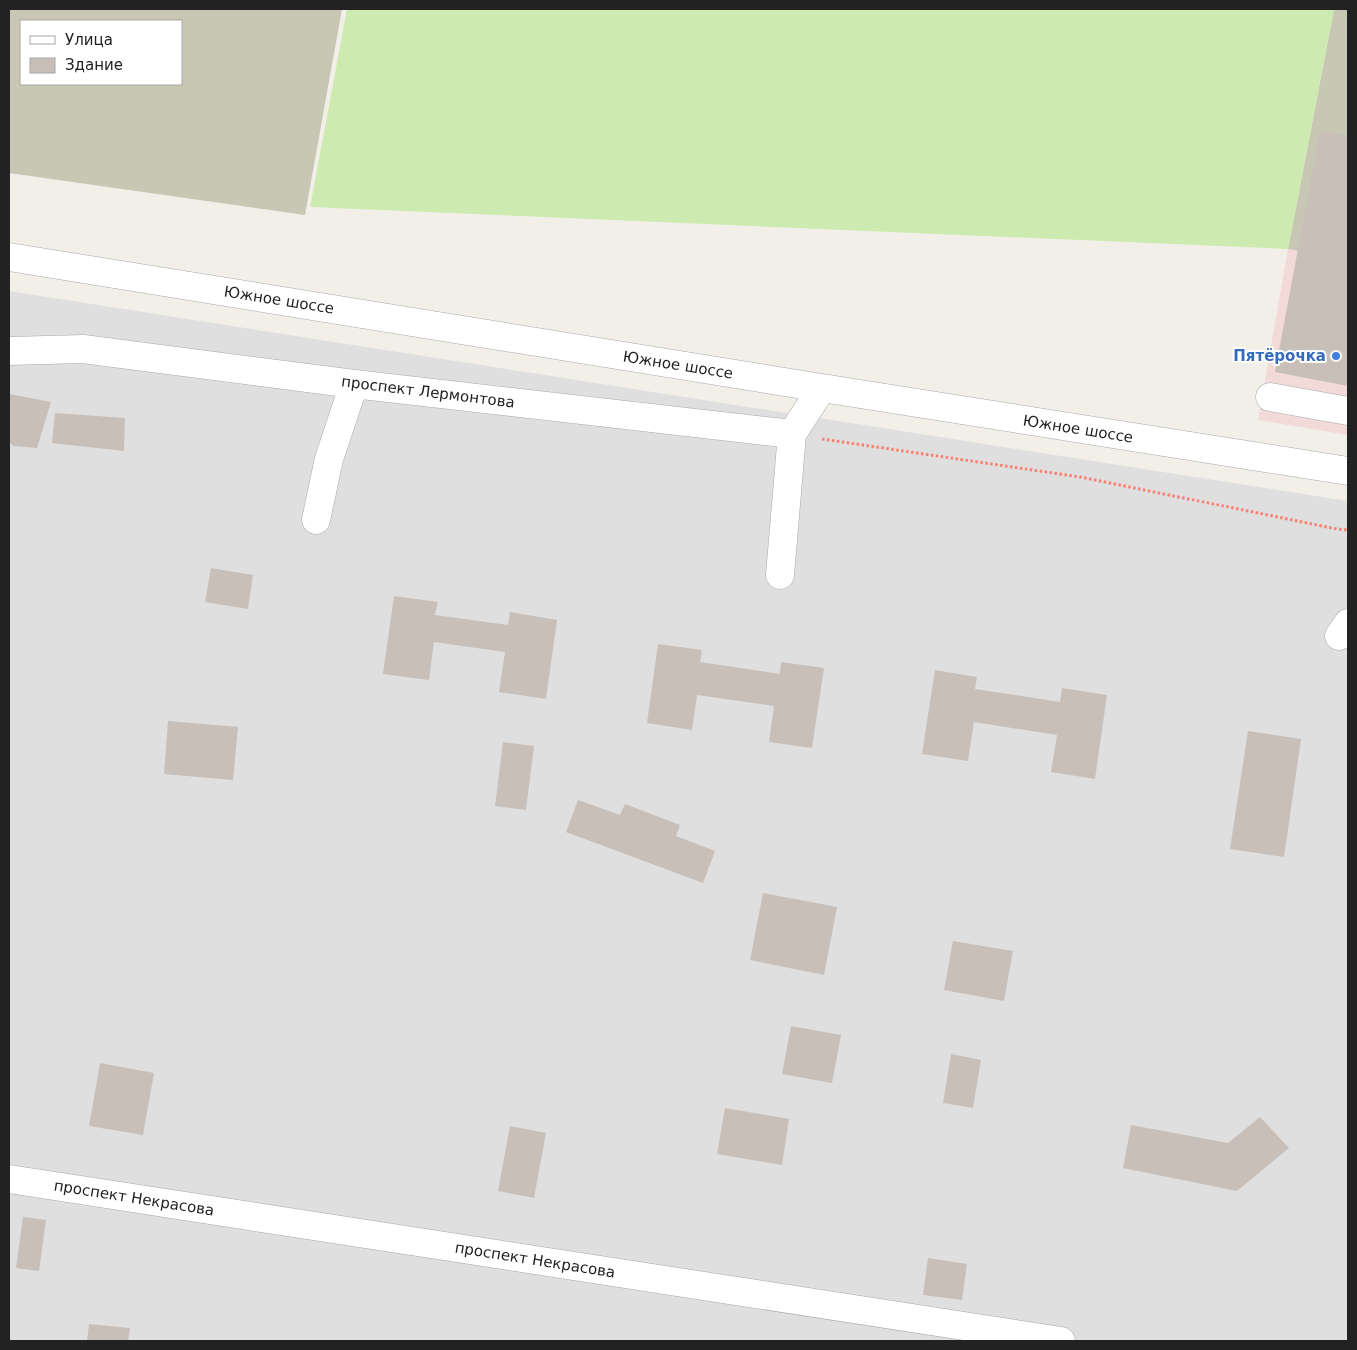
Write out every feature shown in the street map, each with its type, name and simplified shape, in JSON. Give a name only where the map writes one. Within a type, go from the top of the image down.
[{"type":"street","name":"Южное шоссе","points":[[9,257],[1348,471]]},
{"type":"street","name":"проспект Лермонтова","points":[[9,351],[83,348],[354,384],[792,434]]},
{"type":"street","points":[[316,520],[329,459],[354,384]]},
{"type":"street","points":[[780,575],[792,434],[822,388]]},
{"type":"street","points":[[1270,397],[1348,411]]},
{"type":"street","name":"проспект Некрасова","points":[[9,1179],[1060,1341]]},
{"type":"path","points":[[792,434],[1080,477],[1328,528],[1348,530]]},
{"type":"shaded area","points":[[9,9],[342,9],[305,215],[9,173]]},
{"type":"shaded area","points":[[1334,9],[1348,9],[1348,259],[1288,249]]},
{"type":"shaded area","points":[[1288,249],[1348,259],[1348,435],[1258,420]]},
{"type":"shaded area","points":[[9,291],[1348,501],[1348,1341],[9,1341]]},
{"type":"green space","points":[[347,9],[1334,9],[1288,249],[310,207]]},
{"type":"building","points":[[1320,131],[1348,136],[1348,386],[1275,372]]},
{"type":"building","points":[[9,394],[51,402],[37,448],[13,446],[9,442]]},
{"type":"building","points":[[55,413],[125,418],[124,451],[52,443]]},
{"type":"building","points":[[211,568],[253,575],[248,609],[205,602]]},
{"type":"building","points":[[394,596],[438,602],[435,615],[508,625],[510,612],[557,620],[546,699],[499,692],[505,652],[434,642],[429,680],[383,674]]},
{"type":"building","points":[[658,644],[702,650],[700,662],[780,674],[781,662],[824,668],[812,748],[769,742],[774,706],[697,695],[692,730],[647,723]]},
{"type":"building","points":[[935,670],[977,677],[975,689],[1060,702],[1062,688],[1107,695],[1095,779],[1051,772],[1057,735],[974,722],[968,761],[922,754]]},
{"type":"building","points":[[168,721],[238,727],[233,780],[164,774]]},
{"type":"building","points":[[1248,731],[1301,739],[1284,857],[1230,849]]},
{"type":"building","points":[[503,742],[534,746],[526,810],[495,806]]},
{"type":"building","points":[[578,800],[620,815],[625,804],[680,825],[676,836],[715,851],[703,883],[566,832]]},
{"type":"building","points":[[763,893],[837,907],[824,975],[750,960]]},
{"type":"building","points":[[953,941],[1013,951],[1004,1001],[944,990]]},
{"type":"building","points":[[791,1026],[841,1035],[832,1083],[782,1074]]},
{"type":"building","points":[[951,1054],[981,1060],[973,1108],[943,1103]]},
{"type":"building","points":[[100,1063],[154,1073],[143,1135],[89,1126]]},
{"type":"building","points":[[725,1108],[789,1119],[782,1165],[717,1154]]},
{"type":"building","points":[[1260,1117],[1289,1148],[1237,1191],[1123,1168],[1131,1125],[1228,1143]]},
{"type":"building","points":[[510,1126],[546,1133],[534,1198],[498,1191]]},
{"type":"building","points":[[23,1217],[46,1220],[39,1271],[16,1268]]},
{"type":"building","points":[[928,1258],[967,1264],[962,1300],[923,1295]]},
{"type":"building","points":[[89,1324],[130,1328],[128,1341],[87,1341]]},
{"type":"place","name":"Пятёрочка","points":[[1336,356]]}]
